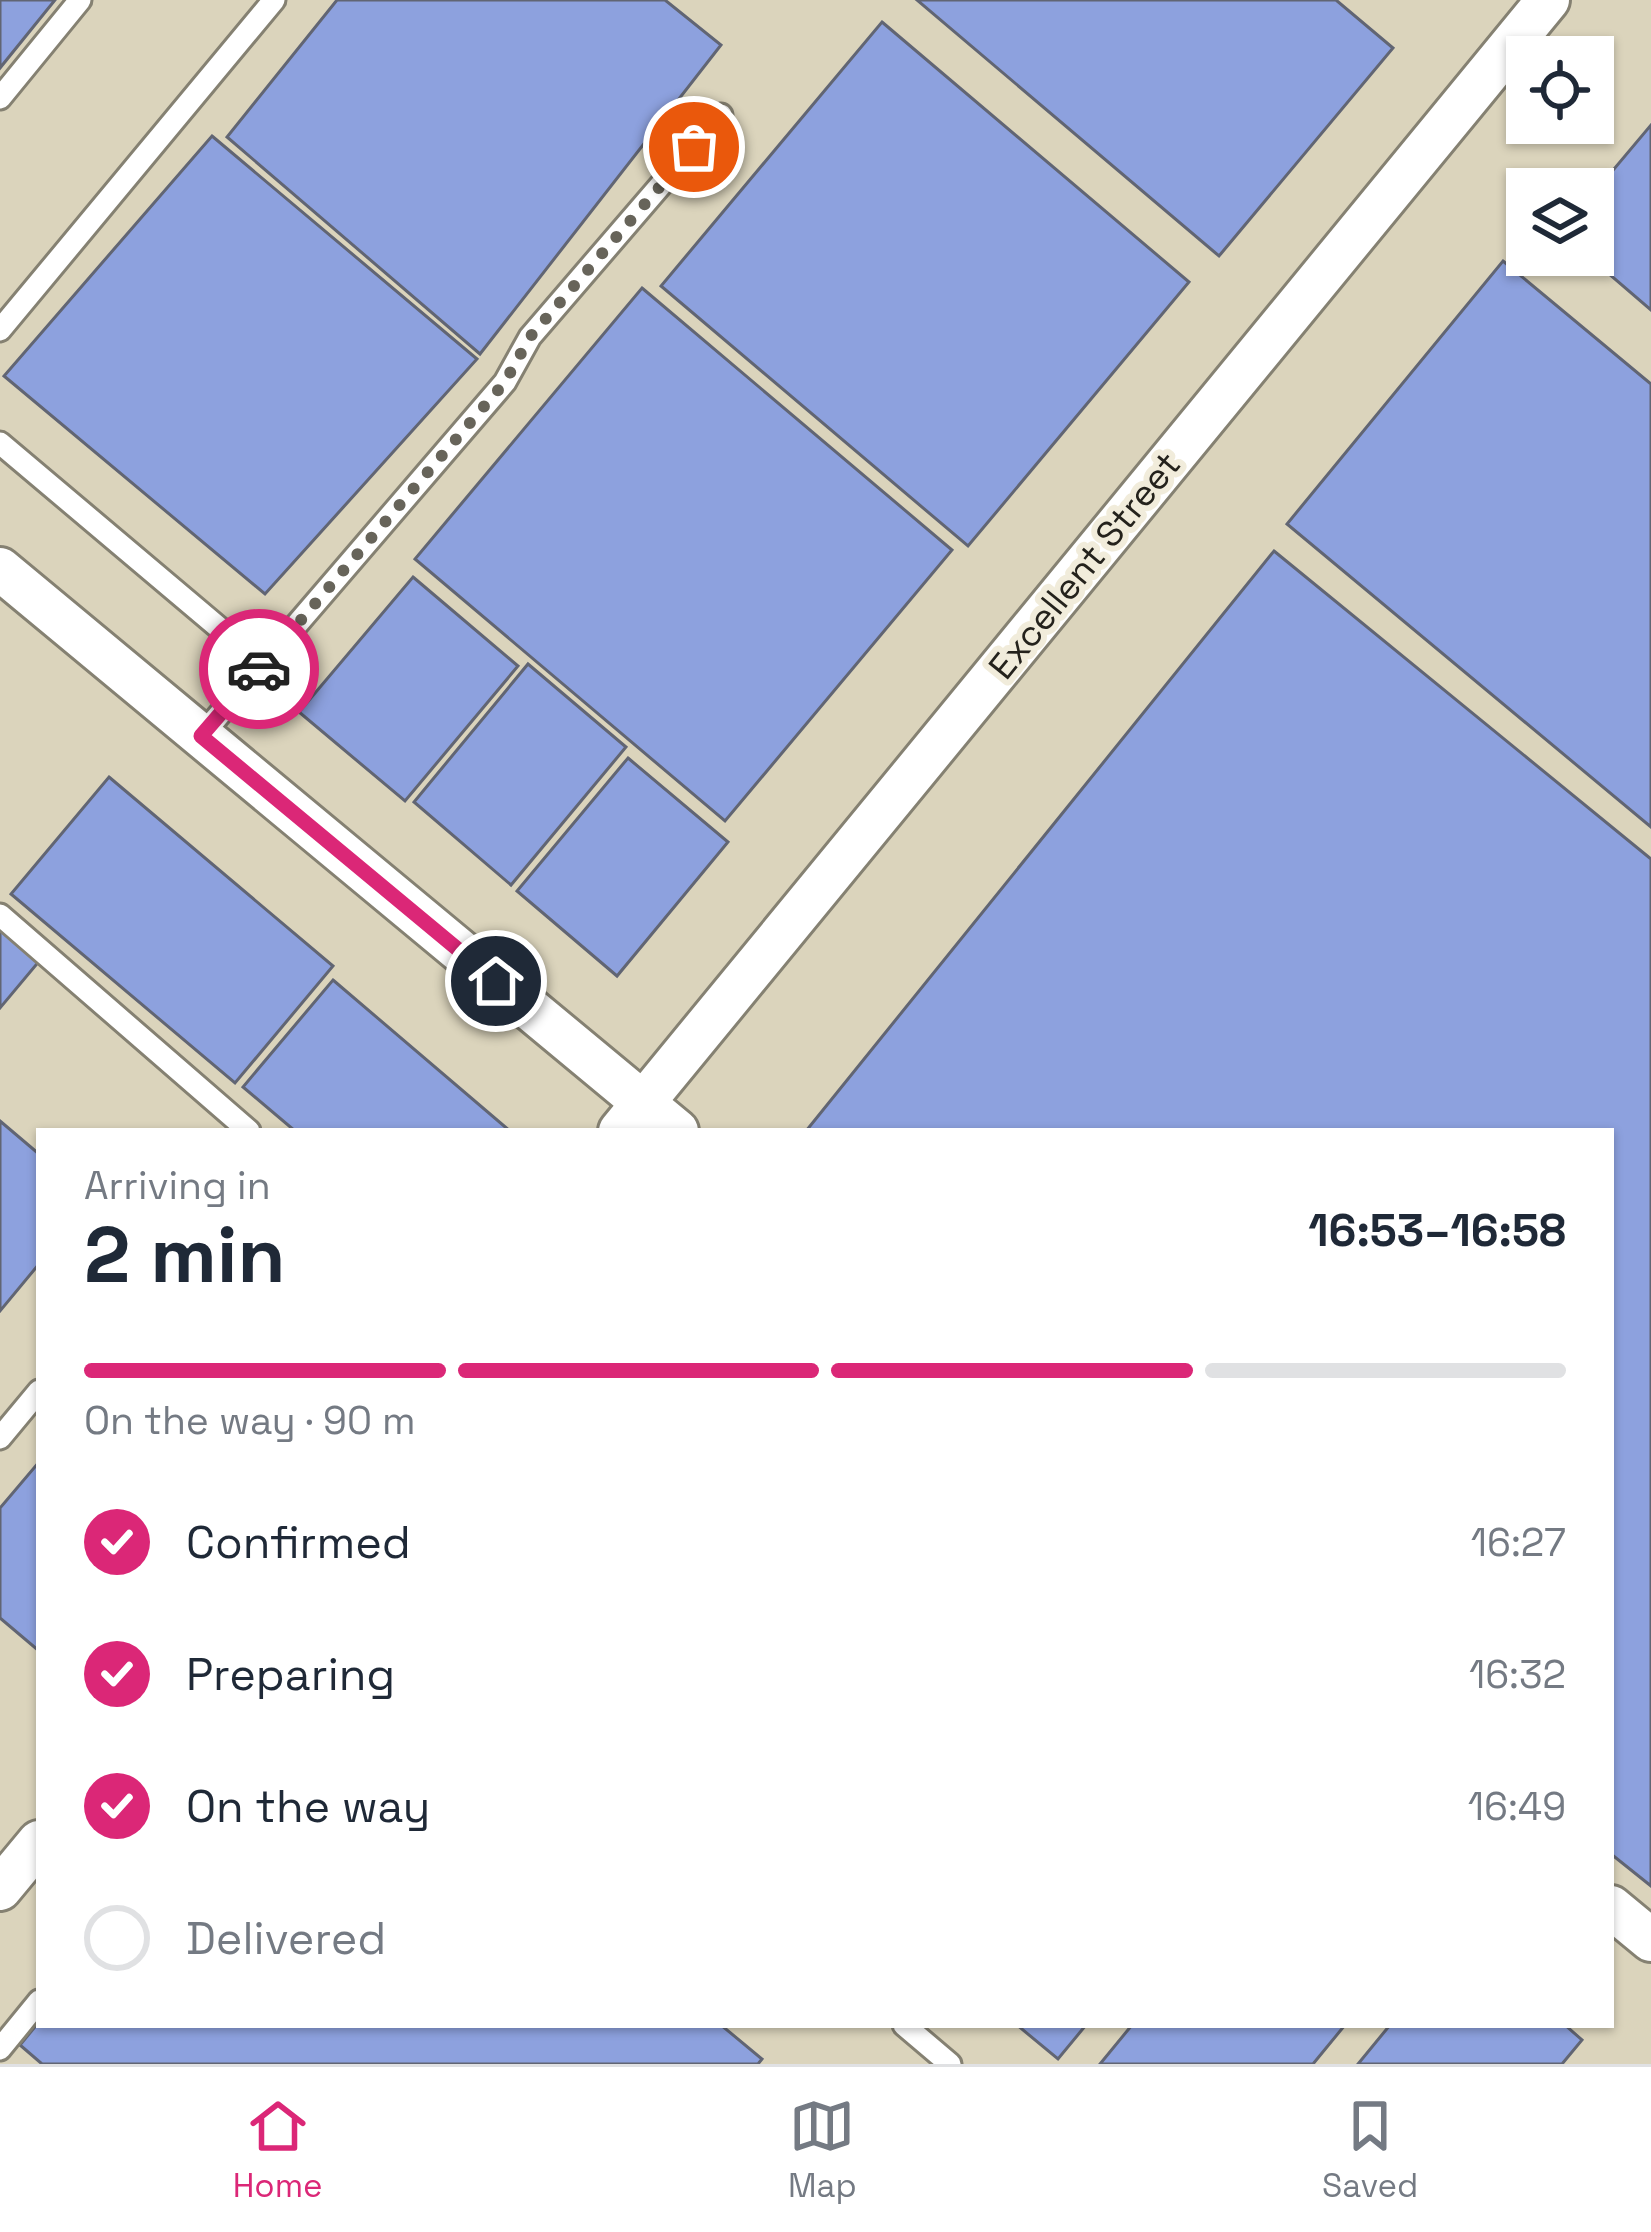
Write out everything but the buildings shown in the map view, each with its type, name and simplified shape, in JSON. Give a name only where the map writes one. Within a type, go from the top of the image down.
[{"type":"street","name":"Excellent Street","points":[[631,1117],[1548,0]]},
{"type":"street","points":[[0,569],[201,736],[631,1117],[667,1128]]},
{"type":"street","points":[[0,1889],[36,1846]]},
{"type":"street","points":[[1614,1909],[1651,1940]]},
{"type":"lane","points":[[0,98],[80,0]]},
{"type":"lane","points":[[0,330],[274,0]]},
{"type":"lane","points":[[201,736],[505,382],[530,337],[721,115]]},
{"type":"lane","points":[[0,443],[263,664]]},
{"type":"lane","points":[[0,915],[246,1128]]},
{"type":"lane","points":[[0,1438],[36,1395]]},
{"type":"lane","points":[[0,2049],[36,2005]]},
{"type":"lane","points":[[908,2028],[950,2064]]},
{"type":"shaded area","points":[[0,0],[1651,0],[1651,2064],[0,2064]]},
{"type":"way so far","points":[[259,669],[505,382],[530,337],[694,147]]},
{"type":"route","points":[[259,669],[201,736],[496,981]]}]
